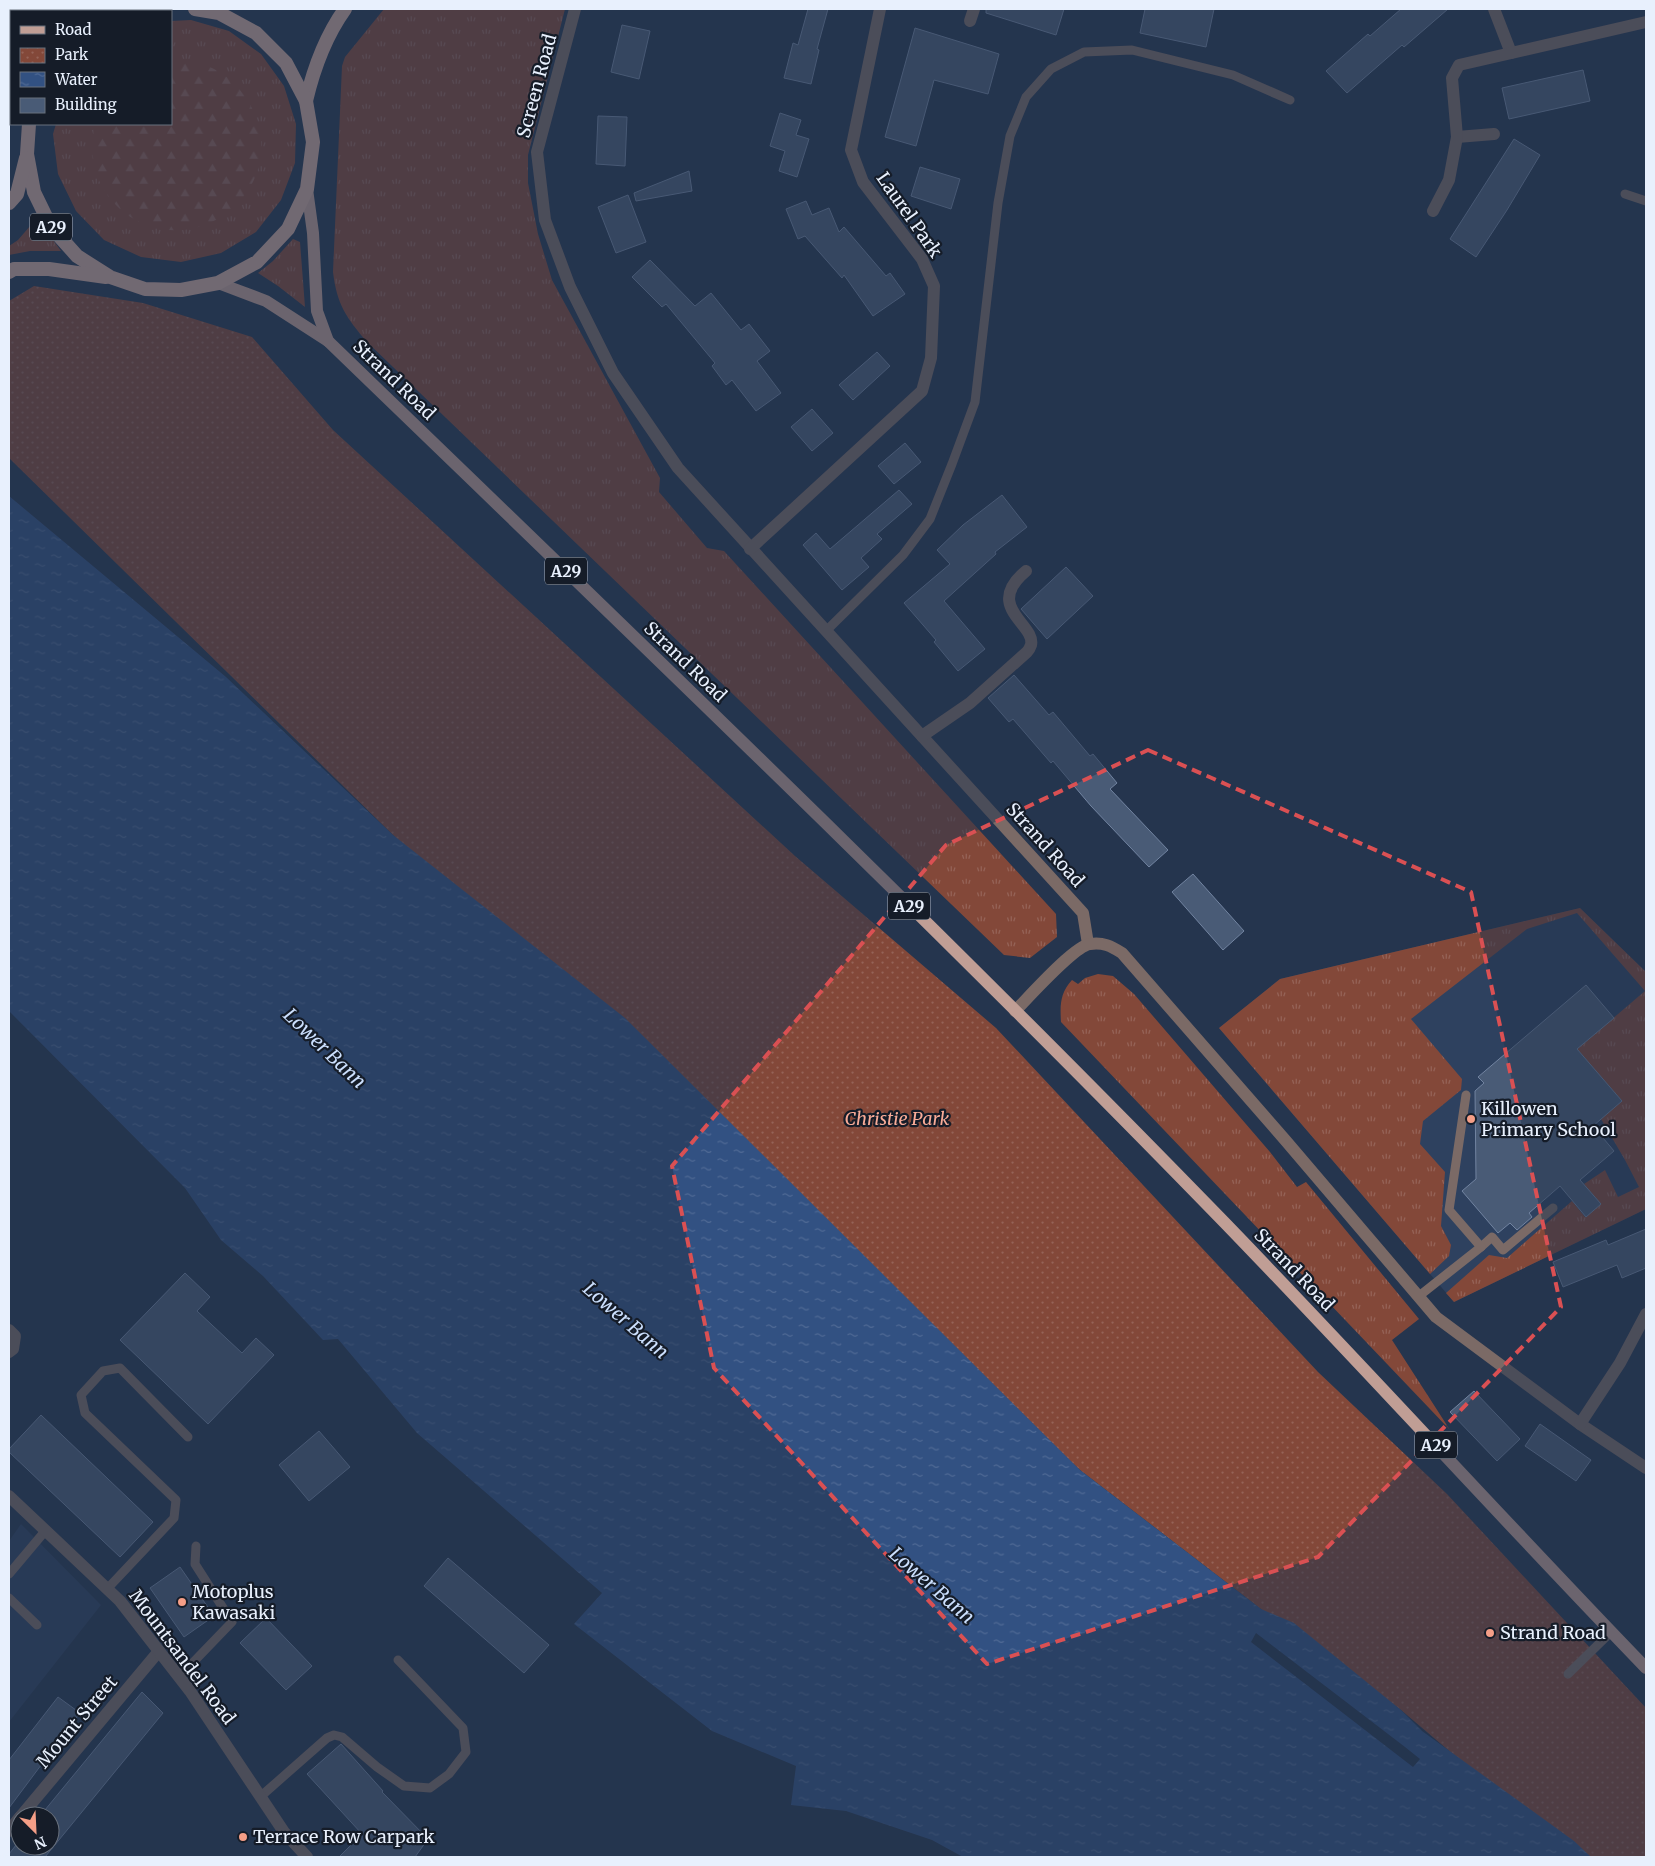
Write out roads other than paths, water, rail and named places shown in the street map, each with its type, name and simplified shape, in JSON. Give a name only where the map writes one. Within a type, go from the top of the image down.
[{"type":"highway","name":"A29","points":[[9,272],[14,269],[49,270],[110,277],[145,288],[181,290],[218,283],[257,262],[288,229],[307,189],[313,142],[306,100],[286,63],[256,33],[224,11],[195,9]]},
{"type":"highway","name":"A29","points":[[306,100],[318,56],[345,9]]},
{"type":"highway","name":"A29","points":[[9,203],[17,194],[27,154],[29,125]]},
{"type":"highway","name":"A29","points":[[27,154],[34,192],[51,227],[77,256],[110,277]]},
{"type":"main road","name":"Strand Road","points":[[307,189],[313,232],[317,311],[320,324],[328,341]]},
{"type":"main road","name":"Strand Road","points":[[218,283],[266,301],[328,341],[681,682],[1015,1011],[1232,1231],[1646,1668]]},
{"type":"street","name":"Screen Road","points":[[570,287],[546,220],[538,152],[575,9]]},
{"type":"street","name":"Laurel Park","points":[[750,549],[922,390],[931,358],[934,286],[922,259],[863,182],[851,150],[880,9]]},
{"type":"street","points":[[1494,9],[1512,53]]},
{"type":"street","points":[[1433,211],[1449,180],[1457,136],[1452,78],[1459,66],[1646,22]]},
{"type":"street","points":[[1457,136],[1494,134]]},
{"type":"street","name":"Strand Road","points":[[570,287],[613,373],[678,468],[1084,913],[1088,944]]},
{"type":"street","points":[[922,736],[970,703],[1028,652],[1032,645],[1030,637],[1013,614],[1010,604],[1010,592],[1017,579],[1026,571]]},
{"type":"street","points":[[1015,1011],[1069,957],[1088,944],[1108,944],[1122,953],[1436,1316],[1580,1424],[1646,1468]]},
{"type":"street","points":[[1580,1424],[1620,1363],[1646,1314]]},
{"type":"street","points":[[9,1330],[15,1336],[13,1349],[9,1352]]},
{"type":"street","name":"Mountsandel Road","points":[[9,1496],[108,1588],[179,1677],[284,1832],[307,1857]]},
{"type":"street","name":"Mount Street","points":[[30,1806],[159,1651]]},
{"type":"lane","points":[[826,631],[895,565],[930,519],[952,464],[975,402],[998,203],[1010,136],[1026,97],[1051,69],[1084,52],[1132,50],[1233,75],[1290,100]]},
{"type":"lane","points":[[1625,194],[1646,201]]},
{"type":"lane","points":[[1466,1095],[1449,1210],[1480,1246]]},
{"type":"lane","points":[[1419,1296],[1492,1237],[1503,1250],[1553,1208]]},
{"type":"lane","points":[[108,1588],[174,1518],[176,1500],[85,1413],[81,1395],[103,1371],[120,1368],[188,1437]]},
{"type":"lane","points":[[9,1574],[46,1530]]},
{"type":"lane","points":[[179,1677],[232,1622],[195,1564],[196,1546]]},
{"type":"lane","points":[[9,1598],[37,1625]]},
{"type":"lane","points":[[1568,1674],[1612,1631]]},
{"type":"lane","points":[[260,1797],[327,1738],[334,1735],[342,1737],[377,1767],[404,1786],[430,1788],[450,1774],[466,1752],[462,1728],[398,1660]]},
{"type":"water","name":"Lower Bann","points":[[9,496],[226,677],[393,835],[625,1018],[1080,1470],[1261,1609],[1294,1623],[1401,1710],[1422,1731],[1574,1841],[1591,1857],[963,1857],[932,1840],[846,1811],[791,1805],[796,1766],[712,1731],[574,1624],[602,1593],[417,1433],[338,1339],[323,1340],[263,1276],[221,1240],[185,1188],[9,1011]]},
{"type":"place","name":"Killowen Primary School","points":[[1471,1119]]},
{"type":"place","name":"Motoplus Kawasaki","points":[[182,1602]]},
{"type":"place","name":"Strand Road","points":[[1490,1633]]},
{"type":"place","name":"Terrace Row Carpark","points":[[243,1837]]},
{"type":"park label","name":"Christie Park","points":[[897,1119]]}]
